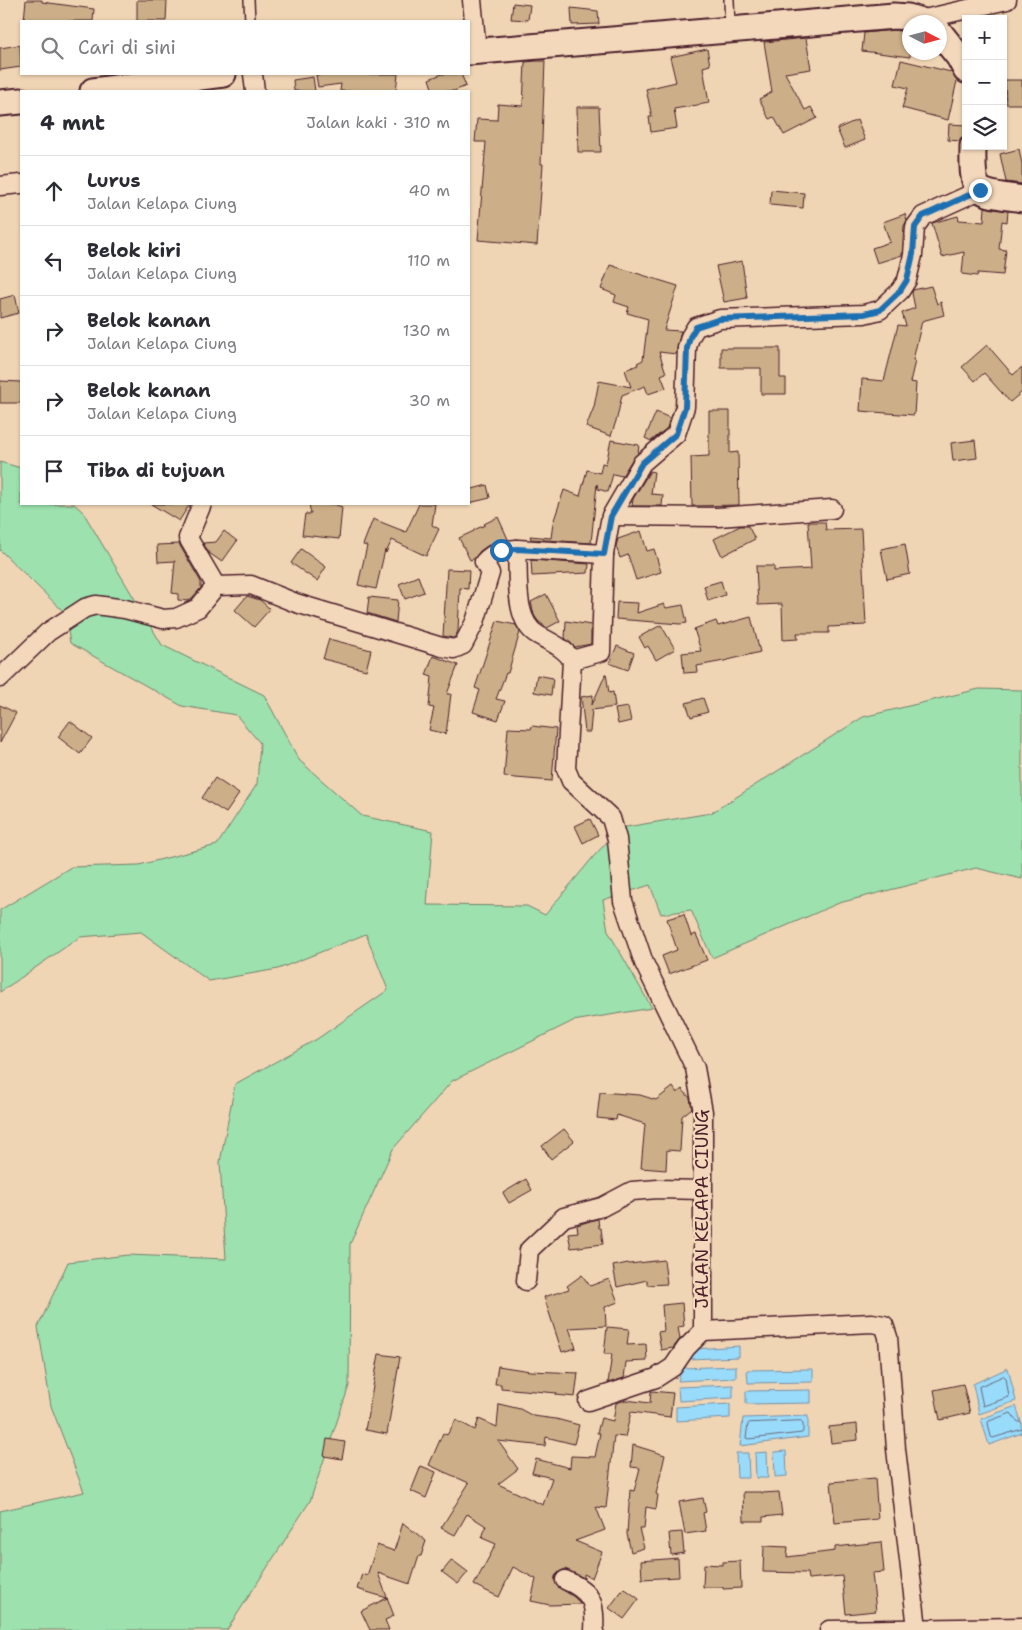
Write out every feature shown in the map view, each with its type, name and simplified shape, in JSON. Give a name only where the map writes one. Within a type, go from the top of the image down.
[{"type":"street","points":[[472,0],[473,51],[894,16],[902,18]]},
{"type":"street","points":[[943,15],[1008,0]]},
{"type":"street","points":[[947,44],[962,61]]},
{"type":"street","points":[[101,90],[216,75]]},
{"type":"street","points":[[253,75],[256,90]]},
{"type":"street","points":[[0,103],[20,101]]},
{"type":"street","points":[[973,150],[973,176],[975,184],[980,190],[994,195],[1022,199]]},
{"type":"street","points":[[0,186],[20,184]]},
{"type":"street","points":[[517,549],[520,610],[532,632],[568,653],[572,660],[601,652],[604,554],[611,516],[642,463],[676,434],[685,407],[687,348],[690,337],[696,327],[720,319],[864,314],[880,310],[900,291],[907,280],[913,254],[915,227],[923,216],[980,190]]},
{"type":"street","points":[[202,505],[188,538],[216,586]]},
{"type":"street","points":[[611,516],[718,517],[832,509]]},
{"type":"street","points":[[0,678],[48,632],[85,608],[96,605],[125,609],[163,619],[176,618],[198,608],[216,586],[251,585],[296,603],[454,648],[463,645],[475,622],[490,573],[484,562],[492,554],[501,550],[517,549],[604,554]]},
{"type":"street","name":"JALAN KELAPA CIUNG","points":[[572,660],[566,769],[571,781],[611,818],[617,838],[623,901],[644,963],[695,1068],[703,1112],[703,1331],[872,1323],[884,1325],[888,1337],[896,1449],[917,1628]]},
{"type":"street","points":[[526,1281],[529,1250],[564,1217],[602,1207],[632,1191],[658,1189],[702,1190]]},
{"type":"street","points":[[588,1401],[656,1378],[673,1367],[686,1348],[703,1331]]},
{"type":"street","points":[[565,1580],[588,1593],[595,1616],[594,1630]]},
{"type":"street","points":[[829,1630],[1022,1627]]},
{"type":"lane","points":[[248,0],[250,20]]},
{"type":"lane","points":[[729,0],[730,31]]},
{"type":"green space","points":[[0,462],[20,468],[20,505],[75,505],[83,512],[162,645],[264,695],[299,760],[362,816],[433,831],[427,905],[527,906],[545,915],[620,828],[711,813],[863,717],[979,689],[1022,690],[1022,879],[976,868],[839,903],[712,958],[691,910],[661,914],[650,885],[603,900],[608,931],[652,1008],[573,1021],[452,1081],[393,1149],[350,1244],[349,1386],[310,1501],[227,1630],[0,1630],[0,1511],[84,1492],[51,1406],[38,1327],[68,1262],[128,1255],[226,1259],[220,1162],[235,1084],[317,1039],[388,990],[366,934],[278,969],[209,981],[141,932],[80,937],[0,992],[0,910],[71,867],[139,865],[217,845],[257,784],[260,743],[236,715],[182,706],[70,643],[65,613],[0,550]]},
{"type":"water","points":[[739,1346],[739,1357],[689,1359],[695,1349]]},
{"type":"water","points":[[736,1366],[736,1378],[678,1381],[682,1368]]},
{"type":"water","points":[[1008,1368],[1016,1401],[979,1414],[973,1384]]},
{"type":"water","points":[[813,1369],[813,1382],[748,1383],[747,1370]]},
{"type":"water","points":[[733,1385],[733,1398],[679,1401],[678,1387]]},
{"type":"water","points":[[811,1390],[811,1403],[746,1404],[746,1391]]},
{"type":"water","points":[[730,1404],[730,1418],[676,1421],[676,1407]]},
{"type":"water","points":[[1016,1406],[1022,1425],[1022,1433],[989,1445],[981,1419]]},
{"type":"water","points":[[808,1416],[808,1437],[740,1446],[743,1418]]},
{"type":"water","points":[[786,1451],[787,1476],[775,1477],[774,1452]]},
{"type":"water","points":[[767,1452],[768,1478],[756,1478],[755,1453]]},
{"type":"water","points":[[736,1453],[748,1453],[749,1478],[737,1478]]},
{"type":"building","points":[[26,0],[42,0],[42,2],[94,9],[93,20],[24,20]]},
{"type":"building","points":[[137,0],[167,0],[166,20],[137,20]]},
{"type":"building","points":[[513,3],[530,5],[528,20],[511,19]]},
{"type":"building","points":[[571,8],[598,11],[599,24],[572,25]]},
{"type":"building","points":[[894,30],[902,32],[902,56],[862,51],[864,33]]},
{"type":"building","points":[[806,38],[811,69],[785,73],[805,110],[811,107],[817,118],[784,135],[774,117],[769,119],[759,99],[772,92],[764,42]]},
{"type":"building","points":[[20,45],[20,67],[0,70],[0,48]]},
{"type":"building","points":[[707,49],[710,65],[703,67],[709,103],[674,109],[677,128],[651,132],[649,117],[652,117],[646,89],[676,82],[670,57]]},
{"type":"building","points":[[901,60],[951,72],[957,81],[948,120],[902,108],[908,88],[895,85]]},
{"type":"building","points":[[545,61],[541,164],[543,164],[537,245],[478,240],[486,142],[475,142],[477,119],[497,120],[498,104],[523,106],[525,62]]},
{"type":"building","points":[[316,75],[398,75],[396,90],[340,90],[341,84],[318,87]]},
{"type":"building","points":[[439,75],[461,75],[466,86],[456,90],[433,90],[429,79]]},
{"type":"building","points":[[313,77],[315,90],[294,90],[293,80]]},
{"type":"building","points":[[1007,80],[1022,80],[1022,104],[1007,104]]},
{"type":"building","points":[[577,107],[599,107],[601,152],[578,152]]},
{"type":"building","points":[[857,120],[865,140],[845,148],[837,129]]},
{"type":"building","points":[[949,124],[962,125],[962,139],[960,141],[948,140]]},
{"type":"building","points":[[1019,149],[1022,164],[1022,184],[1006,182],[1000,154]]},
{"type":"building","points":[[771,190],[804,193],[803,208],[770,205]]},
{"type":"building","points":[[985,207],[1008,211],[1007,222],[1002,221],[999,249],[1006,250],[1003,275],[978,273],[977,276],[962,274],[964,252],[942,257],[932,223],[958,216],[959,220],[984,222]]},
{"type":"building","points":[[905,214],[907,220],[904,226],[902,255],[877,263],[872,248],[890,242],[883,222]]},
{"type":"building","points":[[742,261],[747,298],[724,302],[716,266]]},
{"type":"building","points":[[610,265],[678,286],[664,330],[681,331],[676,354],[659,352],[666,373],[661,375],[666,388],[648,394],[645,386],[622,395],[611,436],[586,427],[594,407],[599,381],[631,387],[625,370],[638,365],[637,363],[643,360],[648,319],[627,313],[629,307],[614,302],[616,295],[601,289]]},
{"type":"building","points":[[931,286],[937,304],[941,302],[944,315],[922,321],[910,382],[916,383],[914,415],[860,411],[862,379],[884,381],[898,325],[906,326],[902,313],[915,308],[913,290]]},
{"type":"building","points":[[15,295],[19,313],[0,318],[0,299]]},
{"type":"building","points":[[987,345],[1013,375],[1022,367],[1022,392],[1010,402],[984,373],[975,381],[962,367]]},
{"type":"building","points":[[721,348],[780,348],[780,378],[786,378],[786,394],[761,394],[761,368],[721,368]]},
{"type":"building","points":[[0,381],[20,382],[20,403],[0,403]]},
{"type":"building","points":[[709,411],[730,411],[730,453],[738,452],[739,505],[692,506],[691,457],[709,456]]},
{"type":"building","points":[[656,412],[670,418],[667,428],[651,441],[645,438]]},
{"type":"building","points":[[611,440],[639,445],[638,453],[622,476],[613,474],[608,492],[598,489],[597,484],[591,543],[531,539],[530,536],[551,538],[553,523],[564,490],[580,496],[587,470],[600,473],[602,463],[606,464]]},
{"type":"building","points":[[975,440],[977,458],[953,461],[951,443]]},
{"type":"building","points":[[650,471],[654,472],[651,494],[663,495],[662,506],[632,506],[633,499]]},
{"type":"building","points":[[487,485],[490,498],[470,503],[470,490]]},
{"type":"building","points":[[153,505],[189,505],[179,521]]},
{"type":"building","points":[[309,505],[337,505],[342,507],[339,539],[302,535],[305,514],[311,514]]},
{"type":"building","points":[[419,505],[435,505],[432,525],[439,529],[426,556],[392,540],[386,553],[385,550],[376,589],[358,585],[367,546],[363,545],[373,519],[406,532]]},
{"type":"building","points":[[498,517],[508,539],[490,544],[480,551],[474,559],[470,560],[459,538]]},
{"type":"building","points":[[808,522],[825,522],[826,530],[861,529],[866,625],[829,627],[829,633],[797,633],[798,639],[783,640],[782,604],[758,605],[756,566],[774,566],[774,571],[811,569]]},
{"type":"building","points":[[740,526],[748,526],[755,539],[722,556],[714,539]]},
{"type":"building","points":[[224,531],[237,541],[222,562],[209,553],[203,543],[216,542]]},
{"type":"building","points":[[641,531],[647,551],[654,549],[661,572],[636,580],[628,555],[620,558],[616,546],[618,539]]},
{"type":"building","points":[[179,544],[201,582],[201,588],[188,601],[178,600],[178,594],[172,593],[175,561],[158,562],[157,545]]},
{"type":"building","points":[[905,544],[910,574],[887,579],[881,549]]},
{"type":"building","points":[[301,549],[326,567],[317,581],[291,563]]},
{"type":"building","points":[[531,560],[589,564],[588,573],[532,576]]},
{"type":"building","points":[[447,569],[469,570],[468,589],[460,588],[458,631],[453,638],[443,636]]},
{"type":"building","points":[[418,576],[424,592],[405,599],[399,584]]},
{"type":"building","points":[[721,581],[725,595],[708,601],[704,586]]},
{"type":"building","points":[[546,594],[560,621],[547,628],[534,615],[531,602]]},
{"type":"building","points":[[247,596],[260,600],[270,609],[254,627],[235,610]]},
{"type":"building","points":[[369,597],[398,600],[396,622],[367,613]]},
{"type":"building","points":[[617,602],[638,603],[637,613],[664,604],[666,608],[683,605],[687,623],[616,619]]},
{"type":"building","points":[[751,617],[760,652],[697,666],[698,672],[684,673],[682,653],[701,651],[694,629],[716,621],[718,626]]},
{"type":"building","points":[[497,621],[516,625],[520,632],[508,673],[506,673],[496,699],[505,701],[498,720],[473,712],[480,690],[475,688]]},
{"type":"building","points":[[566,621],[591,625],[591,644],[575,647],[565,638]]},
{"type":"building","points":[[661,625],[675,649],[656,660],[648,646],[645,648],[639,637]]},
{"type":"building","points":[[329,639],[371,650],[366,670],[323,659]]},
{"type":"building","points":[[617,646],[634,653],[628,670],[609,663]]},
{"type":"building","points":[[433,656],[458,665],[447,694],[451,694],[446,734],[429,730],[434,708],[429,707],[432,677],[426,675]]},
{"type":"building","points":[[606,673],[609,693],[613,692],[615,707],[592,710],[590,732],[585,732],[581,697],[593,695],[592,705]]},
{"type":"building","points":[[537,675],[553,678],[551,695],[534,692]]},
{"type":"building","points":[[703,698],[708,712],[691,717],[686,703]]},
{"type":"building","points":[[0,705],[16,713],[0,743]]},
{"type":"building","points":[[628,707],[631,721],[618,724],[615,709]]},
{"type":"building","points":[[70,721],[92,738],[80,754],[58,737]]},
{"type":"building","points":[[532,726],[556,729],[552,781],[504,777],[508,728],[531,729]]},
{"type":"building","points":[[215,778],[239,794],[226,813],[202,798]]},
{"type":"building","points":[[590,819],[598,835],[583,843],[575,826]]},
{"type":"building","points":[[684,914],[691,936],[696,934],[707,960],[669,974],[662,956],[677,950],[667,919]]},
{"type":"building","points":[[673,1087],[677,1093],[682,1089],[690,1098],[692,1108],[682,1116],[680,1151],[667,1150],[666,1170],[641,1168],[645,1124],[617,1115],[616,1120],[597,1118],[600,1092],[640,1095],[656,1100]]},
{"type":"building","points":[[564,1129],[574,1141],[551,1159],[542,1146]]},
{"type":"building","points":[[526,1179],[532,1190],[509,1203],[503,1193]]},
{"type":"building","points":[[598,1219],[603,1244],[571,1248],[568,1233],[578,1232],[577,1225]]},
{"type":"building","points":[[664,1260],[667,1284],[647,1285],[647,1280],[617,1287],[613,1266]]},
{"type":"building","points":[[582,1275],[590,1286],[609,1279],[618,1302],[605,1307],[606,1326],[569,1328],[576,1348],[562,1352],[544,1297],[569,1289],[567,1286]]},
{"type":"building","points":[[682,1303],[684,1326],[678,1327],[680,1339],[673,1348],[661,1350],[658,1332],[664,1331],[662,1305]]},
{"type":"building","points":[[607,1327],[629,1329],[627,1345],[646,1344],[647,1361],[626,1362],[624,1378],[608,1383],[612,1354],[604,1354]]},
{"type":"building","points":[[379,1354],[400,1357],[387,1434],[365,1430]]},
{"type":"building","points":[[498,1366],[530,1371],[578,1373],[575,1397],[556,1395],[557,1393],[501,1388],[501,1384],[495,1384]]},
{"type":"building","points":[[963,1384],[970,1413],[940,1420],[934,1390]]},
{"type":"building","points":[[651,1391],[673,1393],[670,1417],[631,1412],[625,1437],[614,1436],[606,1508],[596,1507],[605,1530],[575,1541],[602,1552],[592,1578],[584,1574],[584,1578],[565,1569],[555,1576],[557,1586],[581,1604],[550,1605],[531,1601],[536,1579],[513,1567],[499,1597],[474,1585],[496,1544],[482,1538],[486,1526],[467,1514],[455,1535],[441,1528],[469,1483],[429,1465],[443,1433],[447,1435],[456,1420],[475,1430],[479,1419],[497,1427],[499,1404],[520,1409],[533,1416],[579,1425],[574,1444],[546,1437],[545,1446],[498,1441],[518,1469],[498,1484],[543,1505],[552,1478],[532,1473],[536,1459],[570,1468],[571,1456],[595,1457],[600,1433],[597,1433],[601,1418],[613,1421],[616,1403],[626,1400],[650,1403]]},
{"type":"building","points":[[857,1424],[858,1440],[831,1443],[829,1427]]},
{"type":"building","points":[[327,1439],[345,1442],[342,1459],[324,1456]]},
{"type":"building","points":[[633,1445],[665,1455],[656,1494],[658,1495],[656,1509],[646,1507],[644,1529],[639,1529],[644,1548],[631,1552],[627,1534],[630,1490],[634,1491],[640,1468],[631,1467]]},
{"type":"building","points":[[421,1466],[436,1472],[426,1498],[411,1491]]},
{"type":"building","points":[[875,1478],[878,1519],[835,1523],[831,1482]]},
{"type":"building","points":[[743,1492],[779,1492],[782,1515],[763,1517],[763,1521],[744,1521]]},
{"type":"building","points":[[703,1498],[706,1512],[703,1513],[706,1531],[685,1534],[679,1502]]},
{"type":"building","points":[[403,1523],[426,1541],[410,1584],[378,1573],[394,1616],[385,1620],[389,1630],[370,1630],[361,1611],[387,1598],[357,1589],[362,1574],[367,1576],[377,1545],[394,1551]]},
{"type":"building","points":[[682,1532],[684,1553],[671,1555],[669,1533]]},
{"type":"building","points":[[881,1542],[884,1572],[872,1573],[876,1611],[846,1614],[842,1576],[808,1579],[807,1573],[763,1572],[764,1546],[788,1547],[787,1557],[835,1551],[835,1547]]},
{"type":"building","points":[[678,1558],[679,1577],[642,1579],[641,1561]]},
{"type":"building","points":[[452,1560],[468,1572],[458,1584],[442,1572]]},
{"type":"building","points":[[740,1561],[741,1588],[703,1587],[704,1564],[722,1565],[722,1562]]},
{"type":"building","points":[[624,1588],[639,1599],[624,1619],[609,1608]]},
{"type":"route","points":[[501,550],[517,549],[604,554],[611,516],[642,463],[676,434],[685,407],[687,348],[690,337],[696,327],[720,319],[864,314],[880,310],[900,291],[907,280],[913,254],[915,227],[923,216],[980,190]]}]
